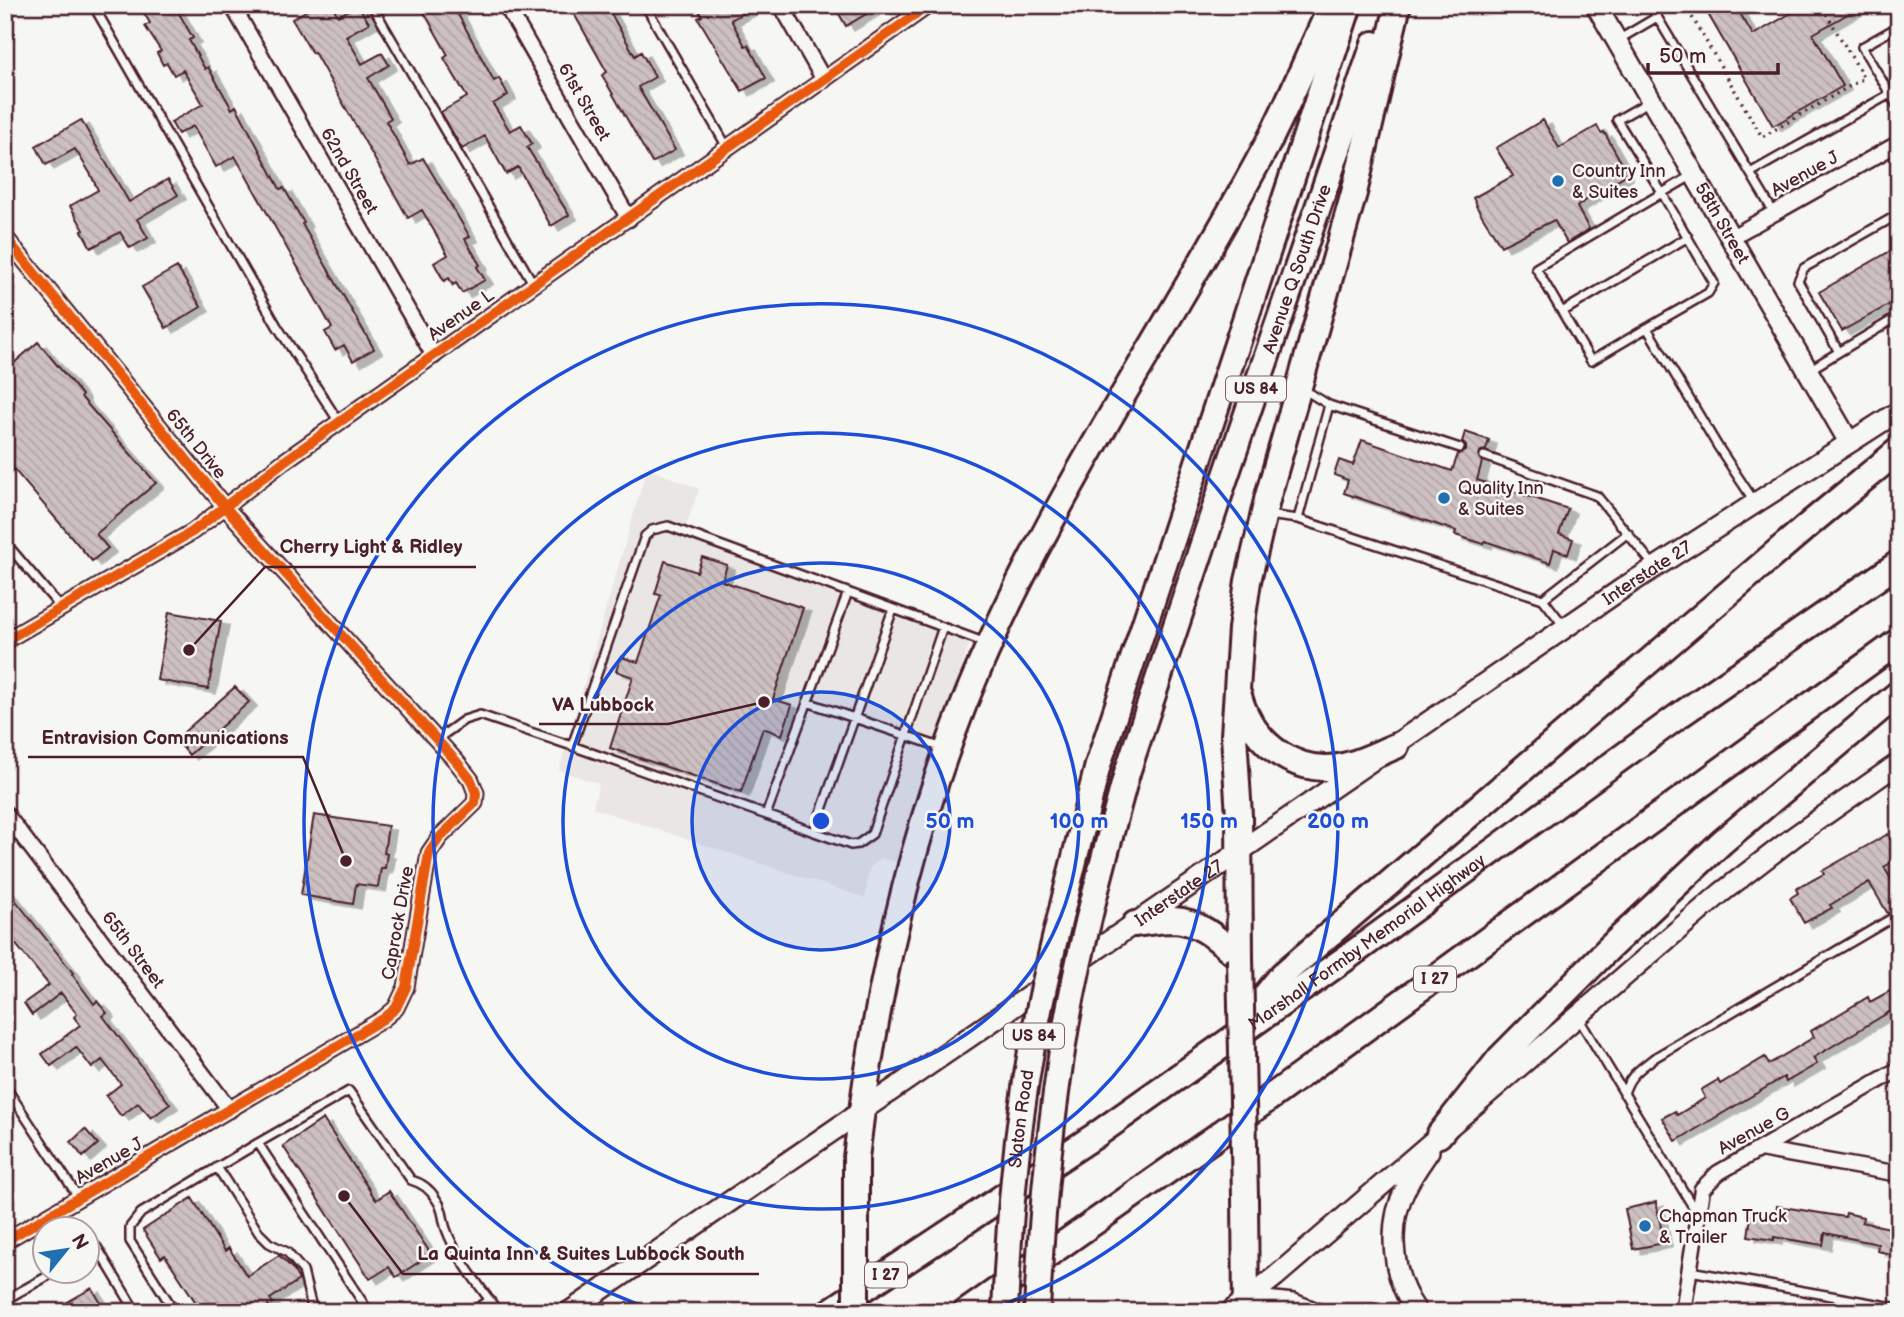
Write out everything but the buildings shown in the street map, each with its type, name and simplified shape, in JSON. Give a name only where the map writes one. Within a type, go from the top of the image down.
[{"type":"highway","points":[[856,1312],[856,1158],[861,1111],[886,968],[909,868],[947,749],[990,644],[1040,543],[1268,142],[1332,5]]},
{"type":"highway","name":"Avenue Q South Drive","points":[[1098,765],[1349,5]]},
{"type":"highway","name":"Avenue Q South Drive","points":[[1127,773],[1227,471],[1387,5]]},
{"type":"highway","points":[[1241,1307],[1245,1197],[1240,851],[1234,735],[1247,593],[1263,515],[1354,193],[1398,5]]},
{"type":"highway","points":[[1227,1042],[1282,975],[1899,450]]},
{"type":"highway","name":"Marshall Formby Memorial Highway","points":[[829,1312],[1096,1135],[1677,718],[1899,563]]},
{"type":"highway","name":"I 27","points":[[966,1312],[1287,1087],[1899,641]]},
{"type":"highway","points":[[1237,688],[1242,708],[1257,734],[1268,746],[1295,762],[1322,767],[1350,765],[1396,746]]},
{"type":"highway","points":[[1439,1135],[1500,1058],[1617,941],[1722,842],[1899,693]]},
{"type":"highway","name":"Slaton Road","points":[[1005,1312],[1008,1242],[1036,1026],[1098,765]]},
{"type":"highway","name":"Slaton Road","points":[[1037,1312],[1040,1240],[1066,1030],[1103,859],[1127,773]]},
{"type":"highway","points":[[1135,923],[1175,920],[1196,925],[1217,938],[1240,958]]},
{"type":"main road","name":"58th Street","points":[[1596,5],[1849,442]]},
{"type":"main road","name":"Interstate 27","points":[[569,1312],[1656,567],[1899,411]]},
{"type":"main road","points":[[1241,1307],[1721,893],[1795,836],[1899,764]]},
{"type":"main road","points":[[1417,1312],[1404,1290],[1397,1266],[1396,1219],[1405,1189],[1439,1135]]},
{"type":"main road","points":[[1241,1307],[1293,1304],[1314,1312]]},
{"type":"street","name":"62nd Street","points":[[232,5],[433,356]]},
{"type":"street","name":"61st Street","points":[[506,5],[629,219]]},
{"type":"street","points":[[781,5],[824,80]]},
{"type":"street","name":"Avenue L","points":[[5,641],[192,532],[283,462],[728,149],[921,8]]},
{"type":"street","name":"Avenue J","points":[[1730,238],[1899,143]]},
{"type":"street","name":"65th Drive","points":[[5,237],[225,507],[471,779],[476,793]]},
{"type":"street","name":"Caprock Drive","points":[[230,1110],[383,1019],[396,1008],[405,987],[429,853],[440,837],[475,803],[476,793]]},
{"type":"street","name":"65th Street","points":[[5,813],[230,1110]]},
{"type":"street","name":"Avenue G","points":[[1684,1312],[1702,1189],[1718,1173],[1899,1069]]},
{"type":"street","name":"Avenue J","points":[[5,1241],[230,1110]]},
{"type":"street","points":[[1760,1149],[1899,1174]]},
{"type":"lane","points":[[93,5],[277,326],[339,422]]},
{"type":"lane","points":[[372,5],[534,286]]},
{"type":"lane","points":[[645,5],[728,149]]},
{"type":"lane","points":[[1650,5],[1774,213]]},
{"type":"lane","points":[[1616,41],[1657,17]]},
{"type":"lane","points":[[1899,26],[1862,47],[1899,109]]},
{"type":"lane","points":[[1750,173],[1899,89]]},
{"type":"lane","points":[[1651,101],[1617,120],[1662,193],[1714,282],[1708,293],[1591,361],[1536,268],[1662,193],[1693,175]]},
{"type":"lane","points":[[1839,352],[1798,281],[1804,268],[1899,214]]},
{"type":"lane","points":[[1562,312],[1688,237]]},
{"type":"lane","points":[[1808,371],[1899,316]]},
{"type":"lane","points":[[1647,328],[1717,446],[1755,502]]},
{"type":"lane","points":[[1299,387],[1329,405],[1460,448]]},
{"type":"lane","points":[[1298,519],[1329,405]]},
{"type":"lane","points":[[1484,456],[1597,496],[1656,567]]},
{"type":"lane","points":[[1263,515],[1298,519],[1543,599],[1566,628]]},
{"type":"lane","points":[[572,746],[645,536],[652,530],[668,526],[990,644]]},
{"type":"lane","points":[[1543,599],[1628,533]]},
{"type":"lane","points":[[5,542],[61,608]]},
{"type":"lane","points":[[766,815],[848,592]]},
{"type":"lane","points":[[814,832],[893,609]]},
{"type":"lane","points":[[436,740],[464,720],[480,715],[851,845],[858,844],[872,834],[943,627]]},
{"type":"lane","points":[[807,702],[947,749]]},
{"type":"lane","points":[[1624,1094],[1634,1073],[1654,1058],[1899,914]]},
{"type":"lane","points":[[1578,1017],[1698,1216]]},
{"type":"lane","points":[[5,1086],[79,1198]]},
{"type":"lane","points":[[175,1312],[130,1241],[130,1227],[141,1213],[349,1091],[411,1180],[422,1183],[436,1198],[443,1211],[445,1228],[498,1312]]},
{"type":"lane","points":[[258,1143],[369,1312]]},
{"type":"lane","points":[[217,1167],[259,1233],[269,1243],[287,1252],[303,1271],[313,1312]]},
{"type":"lane","points":[[102,1255],[136,1312]]},
{"type":"lane","points":[[1690,1271],[1899,1308]]},
{"type":"lane","points":[[5,1300],[32,1285]]},
{"type":"lane","points":[[471,1312],[490,1300]]},
{"type":"path","points":[[1685,5],[1762,137],[1864,78],[1821,5]]},
{"type":"shaded area","points":[[647,468],[699,489],[682,537],[972,635],[900,863],[881,858],[869,869],[865,898],[593,808],[599,784],[559,770]]},
{"type":"cycle path","points":[[5,641],[192,532],[283,462],[929,5]]},
{"type":"cycle path","points":[[5,237],[225,507],[456,761],[471,780],[476,793],[475,803],[440,837],[429,853],[406,987],[396,1008],[383,1019],[5,1241]]},
{"type":"place","name":"Country Inn & Suites","points":[[1558,181]]},
{"type":"place","name":"Quality Inn & Suites","points":[[1444,498]]},
{"type":"place","name":"Cherry Light & Ridley","points":[[189,650]]},
{"type":"place","name":"VA Lubbock","points":[[764,702]]},
{"type":"place","name":"Entravision Communications","points":[[346,861]]},
{"type":"place","name":"La Quinta Inn & Suites Lubbock South","points":[[344,1196]]},
{"type":"place","name":"Chapman Truck & Trailer","points":[[1645,1226]]}]
